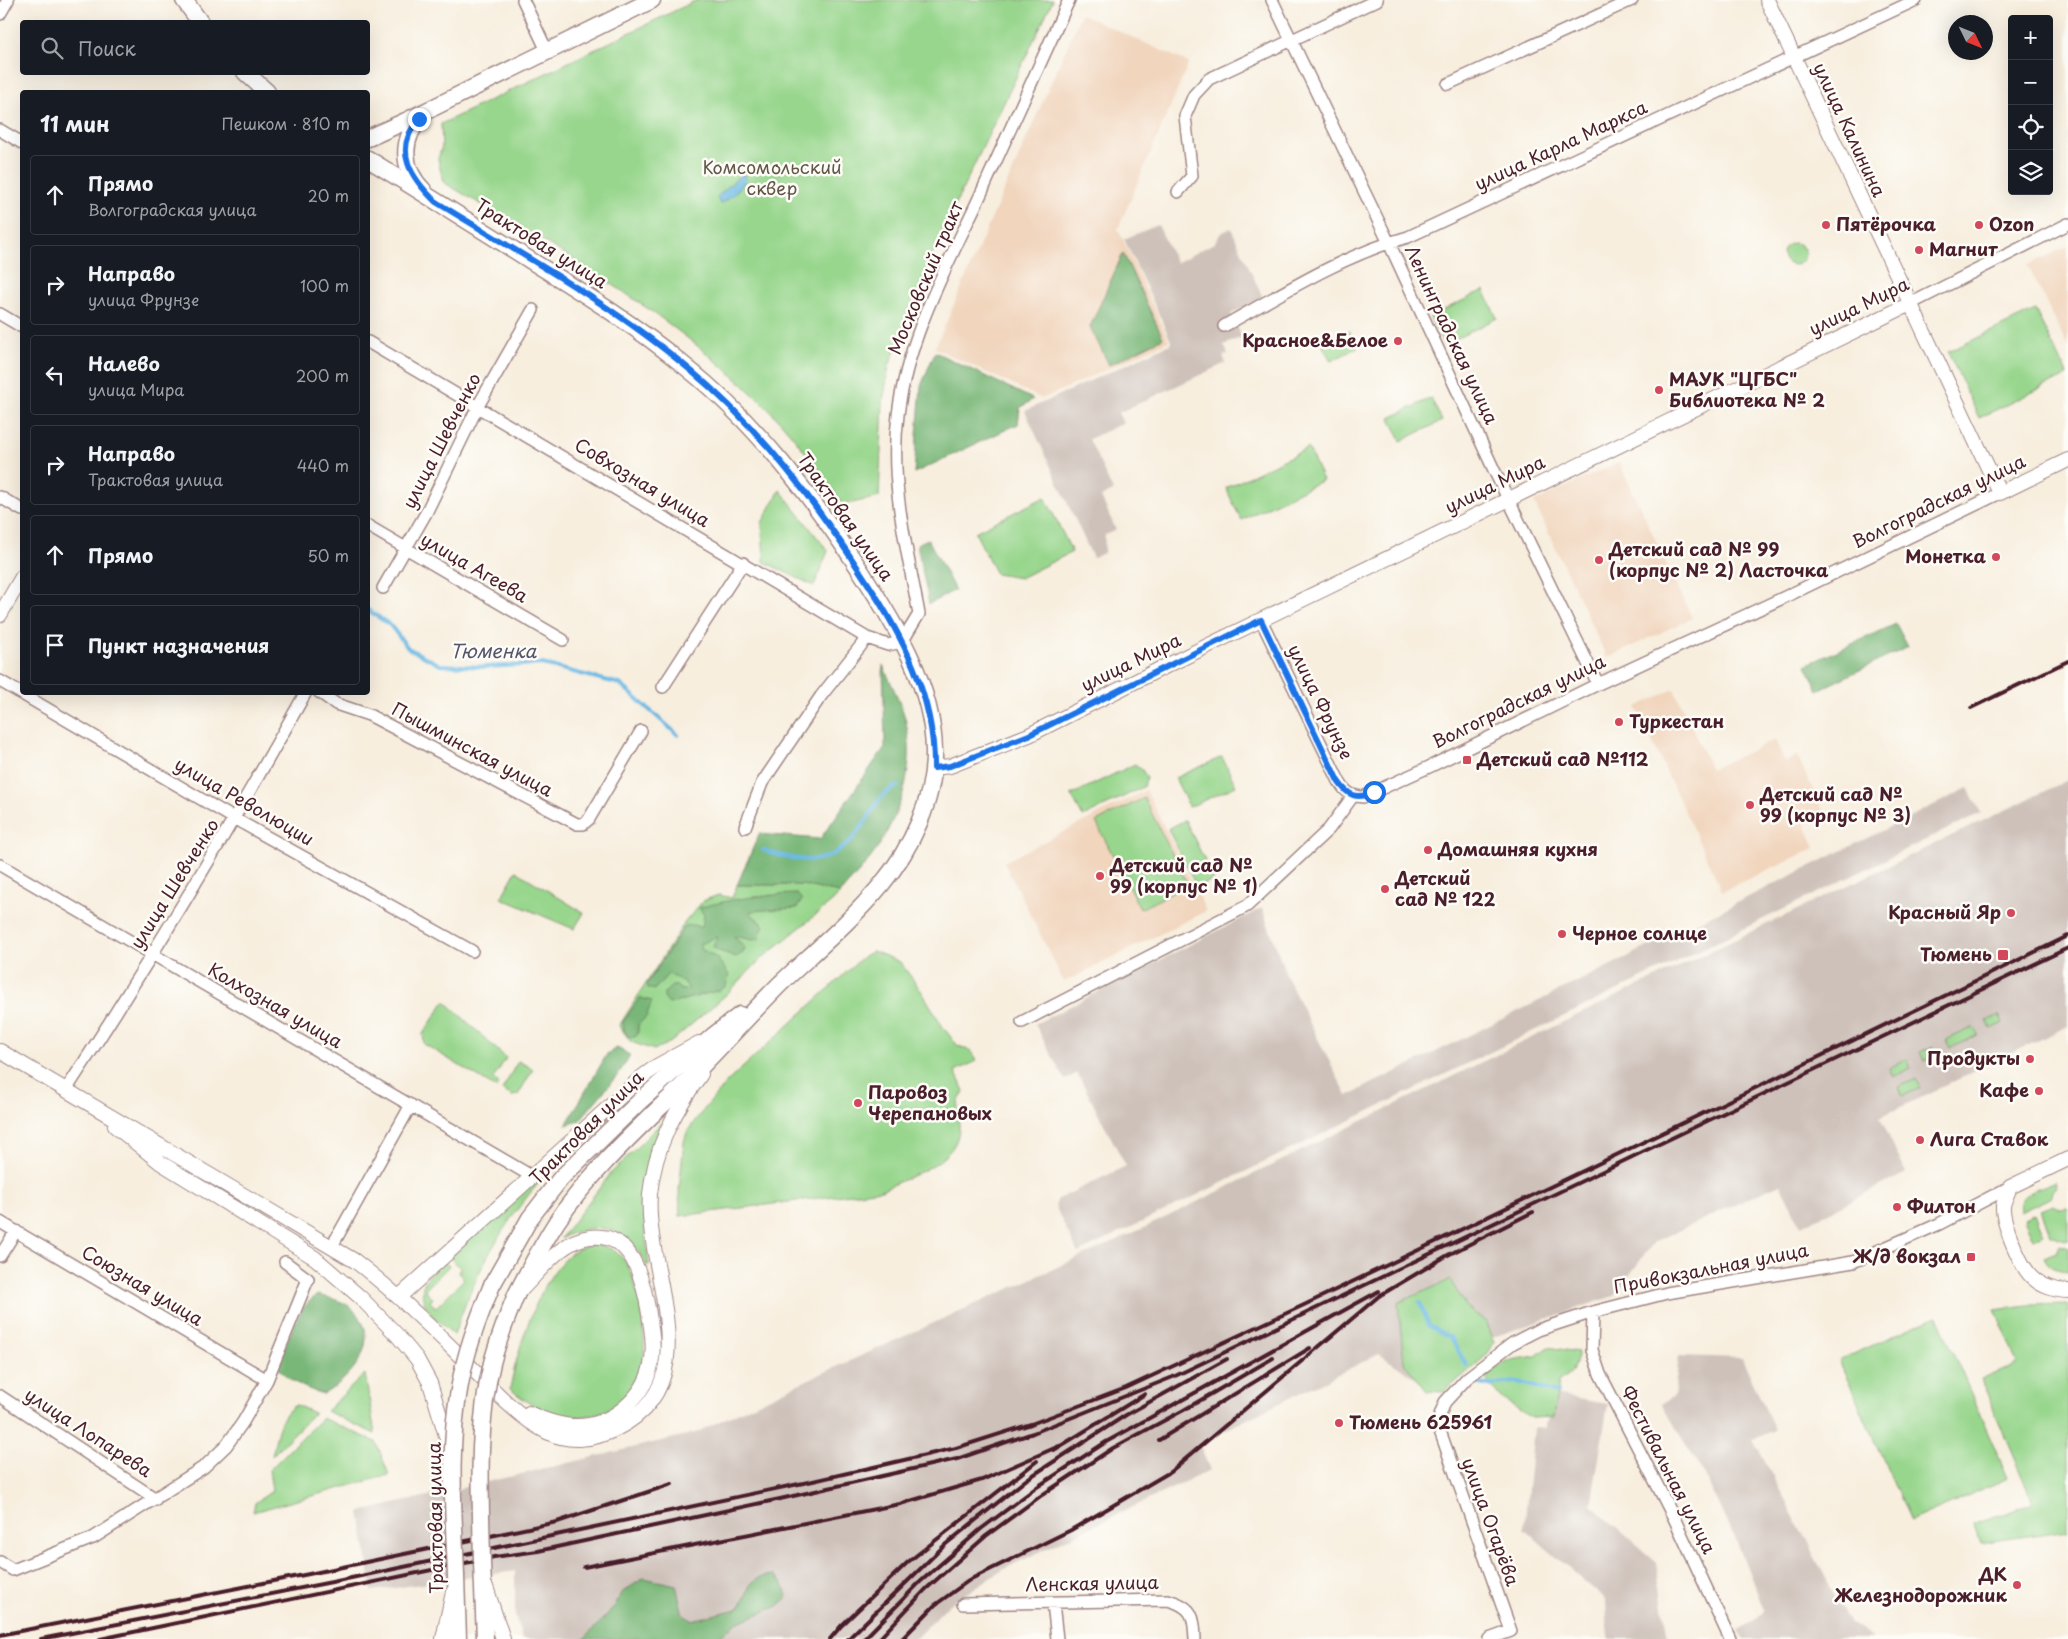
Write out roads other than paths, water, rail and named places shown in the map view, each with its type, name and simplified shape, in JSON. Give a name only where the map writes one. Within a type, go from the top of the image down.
[{"type":"main road","points":[[184,0],[199,20]]},
{"type":"main road","points":[[370,137],[652,0]]},
{"type":"main road","points":[[248,75],[265,90]]},
{"type":"main road","points":[[430,109],[412,127],[408,136],[406,154],[415,180],[436,202]]},
{"type":"main road","name":"Трактовая улица","points":[[370,160],[617,315],[664,349],[713,390],[764,441],[814,502],[877,597],[915,669],[927,706],[933,736],[934,768],[921,818],[894,868],[864,904],[782,983],[716,1042],[640,1101],[561,1178],[530,1218],[492,1284],[474,1329],[464,1362],[458,1392],[454,1461],[458,1639]]},
{"type":"main road","name":"Трактовая улица","points":[[485,1639],[480,1462],[484,1411],[492,1364],[516,1295],[558,1219],[588,1181],[716,1042]]},
{"type":"street","points":[[0,14],[8,0]]},
{"type":"street","points":[[523,0],[547,51]]},
{"type":"street","name":"Московский тракт","points":[[902,642],[919,614],[899,499],[896,461],[898,416],[904,382],[914,346],[942,280],[1069,0]]},
{"type":"street","name":"Ленинградская улица","points":[[1272,0],[1598,684]]},
{"type":"street","points":[[1178,192],[1192,176],[1185,116],[1194,95],[1209,79],[1377,0]]},
{"type":"street","points":[[1448,84],[1632,0]]},
{"type":"street","name":"улица Калинина","points":[[1767,0],[2000,494]]},
{"type":"street","name":"улица Карла Маркса","points":[[1224,326],[1327,269],[1389,242],[1408,237],[1916,0]]},
{"type":"street","points":[[0,130],[20,142]]},
{"type":"street","name":"улица Мира","points":[[934,768],[950,766],[1029,735],[1910,304],[2068,224]]},
{"type":"street","name":"улица Шевченко","points":[[383,588],[426,513],[478,406],[533,310]]},
{"type":"street","points":[[0,314],[20,326]]},
{"type":"street","name":"Совхозная улица","points":[[370,343],[867,638],[888,645],[902,642]]},
{"type":"street","name":"Волгоградская улица","points":[[1353,796],[1363,797],[1405,778],[1598,684],[1786,597],[2068,460]]},
{"type":"street","points":[[0,497],[20,509]]},
{"type":"street","name":"улица Агеева","points":[[370,527],[563,640]]},
{"type":"street","points":[[663,687],[743,563]]},
{"type":"street","points":[[0,615],[20,580]]},
{"type":"street","name":"улица Фрунзе","points":[[1261,620],[1338,781],[1344,790],[1353,796]]},
{"type":"street","points":[[745,826],[762,783],[821,696],[867,638]]},
{"type":"street","name":"улица Революции","points":[[0,681],[20,693]]},
{"type":"street","name":"улица Революции","points":[[24,695],[236,819],[472,951]]},
{"type":"street","name":"улица Шевченко","points":[[66,1090],[236,819],[304,695]]},
{"type":"street","name":"Пышминская улица","points":[[323,695],[336,704],[375,718],[572,822],[582,824],[589,819],[641,731]]},
{"type":"street","points":[[1022,1022],[1247,906],[1329,828],[1353,796]]},
{"type":"street","name":"Колхозная улица","points":[[0,865],[533,1177]]},
{"type":"street","points":[[0,1051],[332,1246],[372,1274],[399,1297],[488,1384],[526,1418],[546,1432],[574,1440],[595,1437],[617,1428],[640,1413],[654,1396],[665,1372],[669,1349],[651,1224],[650,1193],[661,1145],[668,1126],[716,1042]]},
{"type":"street","points":[[399,1297],[642,1077],[657,1066],[716,1042]]},
{"type":"street","points":[[88,1103],[161,1163],[286,1239],[338,1276],[397,1335],[417,1359],[430,1383],[454,1461]]},
{"type":"street","points":[[332,1246],[411,1105]]},
{"type":"street","points":[[2066,1290],[2043,1285],[2032,1277],[2023,1265],[2004,1222],[2003,1205],[2010,1187],[2068,1159]]},
{"type":"street","name":"Привокзальная улица","points":[[1445,1402],[1467,1378],[1513,1343],[1538,1330],[1593,1312],[1667,1293],[1854,1262],[1971,1208],[2010,1187]]},
{"type":"street","name":"Союзная улица","points":[[0,1222],[267,1380]]},
{"type":"street","points":[[0,1256],[16,1231]]},
{"type":"street","points":[[512,1406],[548,1421],[567,1425],[586,1425],[601,1420],[618,1413],[636,1397],[648,1375],[652,1353],[651,1328],[638,1269],[629,1252],[613,1240],[600,1236],[568,1244],[516,1295]]},
{"type":"street","points":[[0,1562],[13,1570],[93,1538],[204,1467],[226,1446],[243,1422],[267,1380],[308,1279],[284,1262]]},
{"type":"street","name":"Фестивальная улица","points":[[1593,1312],[1592,1350],[1600,1374],[1674,1518],[1730,1639]]},
{"type":"street","name":"улица Лопарева","points":[[0,1396],[156,1499]]},
{"type":"street","name":"улица Огарёва","points":[[1445,1402],[1440,1415],[1440,1432],[1511,1631],[1489,1639]]},
{"type":"street","points":[[482,1575],[503,1639]]},
{"type":"street","points":[[443,1639],[456,1576]]},
{"type":"street","name":"Ленская улица","points":[[963,1604],[1174,1602],[1189,1609],[1194,1619],[1195,1639]]},
{"type":"street","points":[[1053,1603],[1058,1639]]},
{"type":"water","points":[[743,173],[746,180],[733,195],[720,204],[717,197]]},
{"type":"waterway","name":"Тюменка","points":[[370,611],[390,625],[408,648],[440,665],[486,667],[542,664],[620,684],[678,735]]},
{"type":"waterway","name":"Тюменка","points":[[763,850],[781,856],[811,860],[824,858],[836,853],[858,832],[884,794],[898,786]]},
{"type":"waterway","name":"Тюменка","points":[[1420,1302],[1429,1326],[1450,1337],[1467,1366]]},
{"type":"waterway","name":"Тюменка","points":[[1477,1383],[1484,1385],[1518,1382],[1557,1393]]},
{"type":"railway","points":[[1971,708],[2068,661]]},
{"type":"railway","points":[[41,1639],[337,1581],[813,1481],[956,1448],[1031,1424],[1126,1388],[1304,1305],[2068,936]]},
{"type":"railway","points":[[100,1639],[494,1557],[538,1551],[780,1499],[957,1459],[1033,1433],[1173,1377],[2068,948]]},
{"type":"railway","points":[[902,1639],[935,1605],[971,1579],[1071,1530],[1170,1472],[1379,1296],[1448,1255],[1533,1212]]},
{"type":"railway","points":[[864,1639],[920,1582],[981,1529],[1037,1487],[1106,1442],[1379,1291]]},
{"type":"railway","points":[[1159,1440],[1310,1348]]},
{"type":"railway","points":[[879,1639],[926,1589],[986,1536],[1042,1495],[1113,1448],[1182,1411],[1273,1358]]},
{"type":"railway","points":[[848,1639],[946,1544],[1027,1479],[1126,1415],[1227,1359]]},
{"type":"railway","points":[[1054,1450],[1145,1394]]},
{"type":"railway","points":[[584,1567],[900,1504],[982,1480],[1059,1446]]},
{"type":"railway","points":[[830,1639],[841,1626],[908,1562],[1037,1461]]},
{"type":"railway","points":[[0,1635],[309,1574],[557,1522],[672,1484]]},
{"type":"place","name":"Пятёрочка","points":[[1826,225]]},
{"type":"place","name":"Ozon","points":[[1979,225]]},
{"type":"place","name":"Магнит","points":[[1919,250]]},
{"type":"place","name":"Красное&Белое","points":[[1398,341]]},
{"type":"place","name":"МАУК \"ЦГБС\" Библиотека № 2","points":[[1659,390]]},
{"type":"place","name":"Монетка","points":[[1996,557]]},
{"type":"place","name":"Детский сад № 99 (корпус № 2) Ласточка","points":[[1599,560]]},
{"type":"place","name":"Туркестан","points":[[1619,722]]},
{"type":"place","name":"Детский сад №112","points":[[1467,760]]},
{"type":"place","name":"Детский сад № 99 (корпус № 3)","points":[[1750,805]]},
{"type":"place","name":"Домашняя кухня","points":[[1428,850]]},
{"type":"place","name":"Детский сад № 99 (корпус № 1)","points":[[1100,876]]},
{"type":"place","name":"Детский сад № 122","points":[[1385,889]]},
{"type":"place","name":"Красный Яр","points":[[2011,913]]},
{"type":"place","name":"Черное солнце","points":[[1562,934]]},
{"type":"place","name":"Тюмень","points":[[2003,955]]},
{"type":"place","name":"Продукты","points":[[2030,1059]]},
{"type":"place","name":"Кафе","points":[[2039,1091]]},
{"type":"place","name":"Паровоз Черепановых","points":[[858,1103]]},
{"type":"place","name":"Лига Ставок","points":[[1920,1140]]},
{"type":"place","name":"Филтон","points":[[1897,1207]]},
{"type":"place","name":"Ж/д вокзал","points":[[1971,1257]]},
{"type":"place","name":"Тюмень 625961","points":[[1339,1423]]},
{"type":"place","name":"ДК Железнодорожник","points":[[2017,1585]]},
{"type":"park label","name":"Комсомольский сквер","points":[[772,178]]}]
